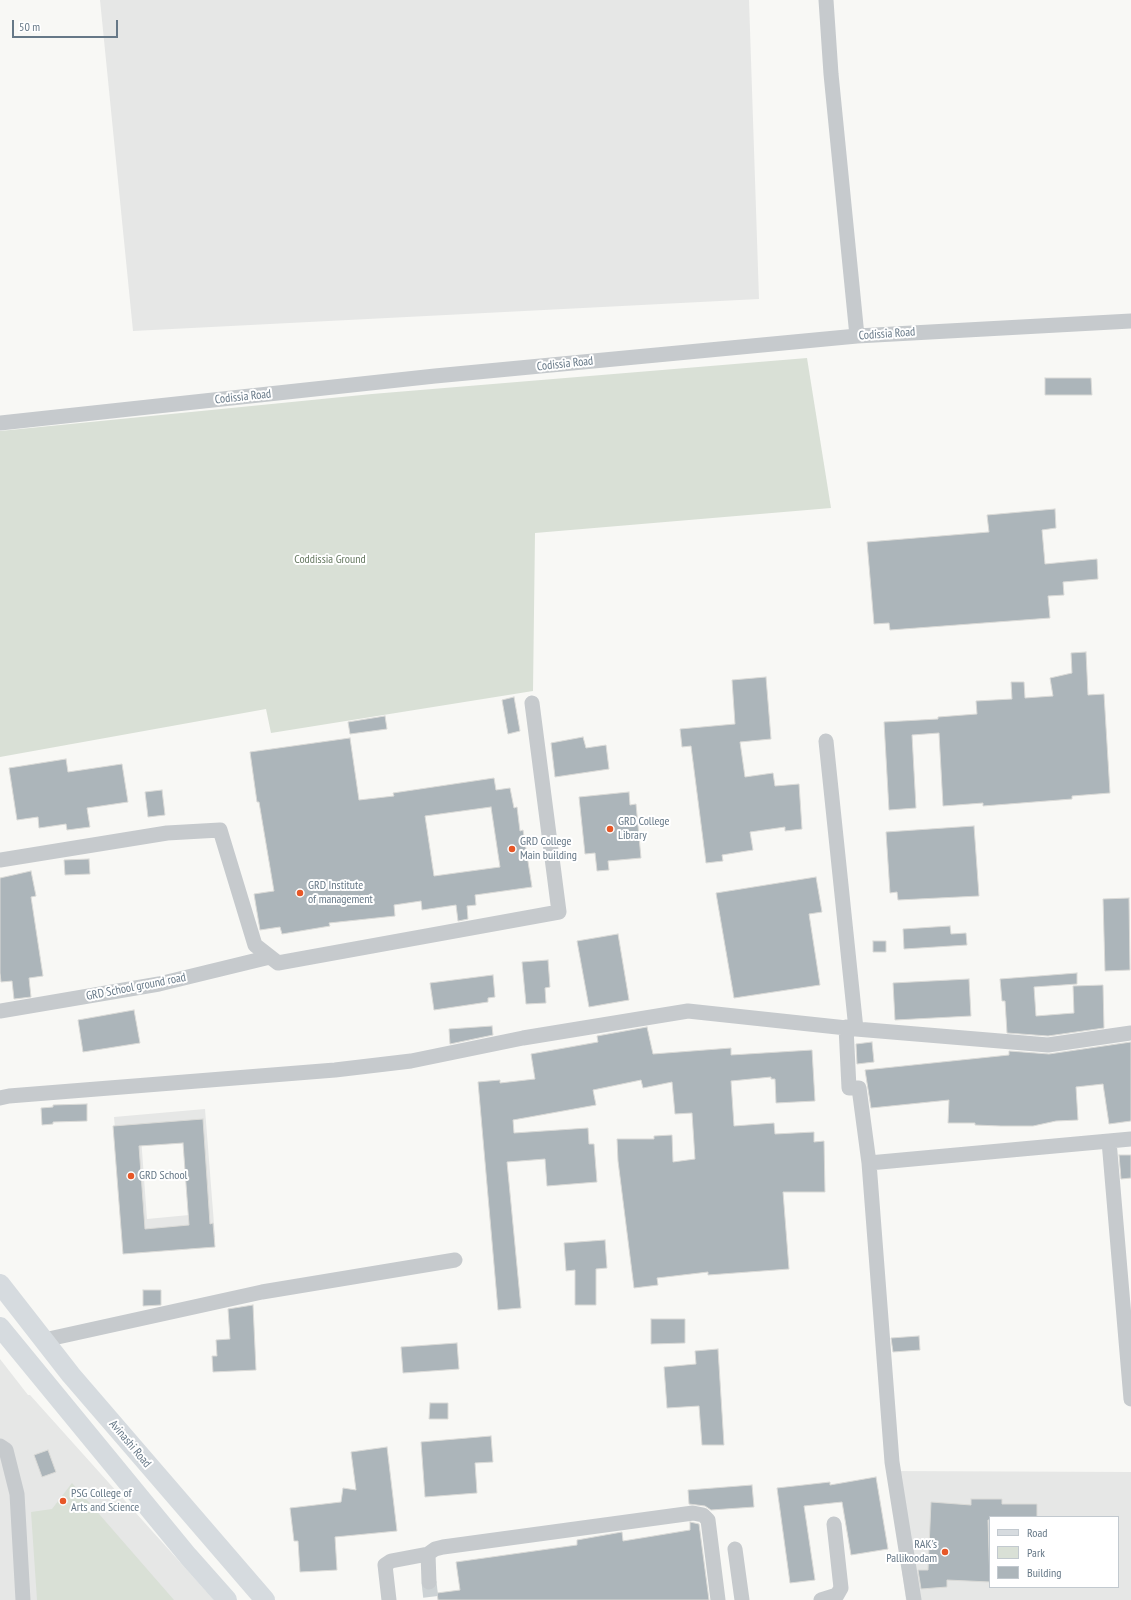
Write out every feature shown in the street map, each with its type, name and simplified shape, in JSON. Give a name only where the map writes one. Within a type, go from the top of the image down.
[{"type":"main road","name":"Avinashi Road","points":[[0,1284],[71,1375],[265,1600]]},
{"type":"main road","points":[[0,1327],[183,1550],[227,1600]]},
{"type":"street","points":[[826,0],[830,74],[857,336]]},
{"type":"street","name":"Codissia Road","points":[[0,423],[428,377],[857,336],[1131,321]]},
{"type":"street","points":[[0,860],[167,833],[220,830],[255,945],[278,963],[559,912],[532,704]]},
{"type":"street","points":[[826,741],[851,1028],[848,1088],[859,1088],[870,1163],[892,1462],[914,1600]]},
{"type":"street","name":"GRD School ground road","points":[[0,1011],[159,984],[270,957]]},
{"type":"street","points":[[0,1098],[9,1096],[335,1070],[411,1061],[523,1038],[688,1011],[851,1028],[1048,1045],[1131,1033]]},
{"type":"street","points":[[870,1163],[1131,1138]]},
{"type":"street","points":[[1109,1141],[1131,1399]]},
{"type":"street","points":[[44,1340],[262,1292],[454,1260]]},
{"type":"street","points":[[0,1446],[6,1450],[17,1494],[23,1600]]},
{"type":"street","points":[[389,1600],[385,1565],[391,1561],[428,1554],[435,1549],[442,1547],[693,1513],[703,1514],[708,1520],[718,1600]]},
{"type":"street","points":[[821,1600],[837,1595],[841,1588],[834,1524]]},
{"type":"street","points":[[735,1549],[742,1600]]},
{"type":"street","points":[[428,1554],[429,1582]]},
{"type":"shaded area","points":[[100,0],[749,0],[759,299],[133,331]]},
{"type":"shaded area","name":"GRD School","points":[[205,1109],[215,1237],[125,1244],[114,1117]],"holes":[[[183,1134],[189,1215],[147,1219],[141,1137]]]},
{"type":"shaded area","name":"PSG College of Arts and Science","points":[[0,1359],[28,1395],[30,1395],[214,1600],[0,1600]]},
{"type":"shaded area","name":"RAK's Pallikoodam","points":[[888,1471],[1131,1472],[1131,1600],[906,1600]]},
{"type":"green space","name":"Coddissia Ground","points":[[807,358],[831,508],[535,533],[533,691],[271,733],[266,709],[0,757],[0,431],[372,394]]},
{"type":"green space","points":[[72,1483],[174,1600],[37,1600],[31,1512],[52,1509]]},
{"type":"building","points":[[1045,378],[1091,378],[1092,395],[1045,395]]},
{"type":"building","points":[[1055,509],[1056,528],[1042,530],[1045,564],[1097,559],[1098,579],[1063,582],[1064,595],[1048,596],[1050,618],[890,630],[889,623],[874,624],[867,542],[989,532],[987,515]]},
{"type":"building","points":[[1086,652],[1088,695],[1104,694],[1110,793],[1072,796],[1072,799],[983,806],[983,803],[943,806],[939,733],[912,735],[916,808],[889,810],[884,722],[938,719],[938,717],[977,714],[976,701],[1012,699],[1011,682],[1024,682],[1025,698],[1053,696],[1050,678],[1072,673],[1071,653]]},
{"type":"building","points":[[766,677],[771,739],[740,742],[745,777],[773,773],[775,786],[799,784],[802,829],[785,831],[785,827],[750,832],[753,850],[722,855],[723,861],[706,863],[691,746],[682,747],[680,729],[735,724],[732,680]]},
{"type":"building","points":[[514,697],[520,731],[508,734],[502,700]]},
{"type":"building","points":[[385,716],[387,729],[350,734],[348,722]]},
{"type":"building","points":[[583,737],[586,748],[606,745],[609,769],[555,777],[551,743]]},
{"type":"building","points":[[350,738],[359,800],[394,796],[393,793],[494,778],[496,790],[510,788],[514,808],[517,807],[520,831],[523,830],[532,887],[475,895],[476,905],[467,906],[468,919],[458,921],[456,905],[422,910],[421,901],[394,905],[395,916],[329,923],[330,926],[282,934],[280,927],[260,930],[254,894],[274,891],[259,802],[257,802],[250,752]],"holes":[[[491,807],[500,867],[434,876],[425,816]]]},
{"type":"building","points":[[66,759],[68,772],[122,764],[128,802],[87,808],[90,827],[67,830],[66,824],[39,828],[38,817],[17,820],[9,768]]},
{"type":"building","points":[[162,790],[165,815],[148,817],[145,792]]},
{"type":"building","name":"GRD College Library","points":[[629,792],[630,805],[636,804],[641,858],[608,861],[609,870],[597,871],[595,853],[585,854],[579,797]]},
{"type":"building","points":[[974,826],[979,896],[898,900],[897,892],[890,893],[886,832]]},
{"type":"building","points":[[89,859],[90,874],[65,875],[64,860]]},
{"type":"building","points":[[31,871],[36,896],[31,897],[43,976],[29,978],[31,997],[14,999],[12,981],[1,982],[0,878]]},
{"type":"building","points":[[816,877],[822,912],[809,914],[820,985],[734,998],[716,893]]},
{"type":"building","points":[[1129,898],[1130,970],[1105,971],[1103,899]]},
{"type":"building","points":[[950,926],[951,934],[966,933],[967,945],[904,949],[903,929]]},
{"type":"building","points":[[618,934],[629,1000],[589,1007],[577,941]]},
{"type":"building","points":[[873,941],[886,941],[886,952],[873,952]]},
{"type":"building","points":[[548,960],[550,987],[545,988],[546,1003],[526,1004],[522,962]]},
{"type":"building","points":[[1077,973],[1077,984],[1034,987],[1036,1016],[1074,1013],[1073,986],[1103,985],[1104,1028],[1048,1036],[1007,1033],[1005,1001],[1002,1001],[1000,979]]},
{"type":"building","points":[[493,975],[495,997],[488,998],[488,1002],[434,1010],[430,983]]},
{"type":"building","points":[[969,979],[971,1016],[895,1020],[893,983]]},
{"type":"building","points":[[134,1010],[140,1043],[83,1052],[78,1020]]},
{"type":"building","points":[[492,1026],[493,1035],[450,1044],[449,1029]]},
{"type":"building","points":[[647,1027],[653,1054],[731,1048],[731,1055],[812,1050],[815,1101],[776,1103],[775,1079],[771,1079],[771,1077],[731,1081],[734,1126],[774,1123],[775,1134],[814,1132],[814,1142],[824,1141],[825,1192],[783,1192],[789,1269],[708,1275],[708,1272],[657,1278],[658,1285],[634,1288],[618,1161],[617,1139],[654,1139],[654,1136],[672,1135],[673,1162],[695,1159],[692,1113],[675,1114],[672,1082],[643,1088],[641,1080],[593,1090],[596,1105],[513,1120],[514,1133],[588,1128],[589,1144],[594,1144],[597,1182],[547,1186],[545,1159],[507,1162],[521,1308],[498,1310],[478,1082],[500,1080],[500,1083],[535,1079],[531,1054],[598,1042],[597,1036]]},
{"type":"building","points":[[872,1042],[874,1062],[857,1064],[856,1044]]},
{"type":"building","points":[[1131,1042],[1131,1121],[1109,1124],[1103,1084],[1076,1087],[1078,1120],[1056,1121],[1033,1126],[948,1123],[949,1100],[871,1108],[865,1070],[1009,1055],[1009,1051],[1049,1054]]},
{"type":"building","points":[[87,1104],[87,1121],[53,1122],[53,1124],[42,1125],[41,1108],[53,1107],[53,1105]]},
{"type":"building","name":"GRD School","points":[[203,1119],[210,1224],[213,1223],[215,1247],[123,1254],[113,1126]],"holes":[[[183,1143],[189,1225],[145,1229],[139,1146]]]},
{"type":"building","points":[[1119,1155],[1131,1155],[1131,1178],[1121,1179]]},
{"type":"building","points":[[605,1240],[607,1268],[596,1269],[596,1305],[575,1305],[575,1270],[566,1271],[564,1243]]},
{"type":"building","points":[[143,1290],[161,1290],[161,1305],[143,1306]]},
{"type":"building","points":[[253,1305],[256,1370],[213,1372],[212,1356],[217,1356],[216,1340],[230,1339],[228,1309]]},
{"type":"building","points":[[651,1319],[685,1319],[685,1343],[651,1344]]},
{"type":"building","points":[[919,1336],[920,1350],[893,1352],[891,1338]]},
{"type":"building","points":[[457,1343],[459,1369],[403,1373],[401,1347]]},
{"type":"building","points":[[718,1349],[724,1445],[702,1445],[699,1406],[667,1408],[664,1367],[696,1364],[695,1351]]},
{"type":"building","points":[[430,1403],[448,1403],[448,1419],[429,1419]]},
{"type":"building","points":[[491,1436],[493,1462],[475,1463],[477,1493],[425,1497],[421,1442]]},
{"type":"building","points":[[387,1447],[397,1531],[335,1537],[337,1570],[300,1572],[298,1541],[294,1541],[290,1508],[341,1502],[343,1488],[356,1490],[351,1452]]},
{"type":"building","points":[[48,1450],[56,1472],[42,1477],[34,1455]]},
{"type":"building","points":[[876,1477],[888,1549],[851,1555],[842,1502],[804,1506],[815,1580],[790,1583],[777,1488],[830,1482],[830,1485]]},
{"type":"building","points":[[752,1485],[754,1507],[711,1510],[705,1506],[689,1504],[688,1490]]},
{"type":"building","points":[[971,1499],[1002,1499],[1002,1504],[1037,1504],[1037,1516],[989,1516],[989,1582],[947,1580],[947,1587],[921,1589],[918,1570],[928,1570],[931,1502],[971,1505]]},
{"type":"building","points":[[690,1522],[699,1524],[709,1600],[438,1600],[437,1593],[460,1590],[456,1562],[577,1545],[577,1540],[622,1532],[623,1541],[690,1530]]},
{"type":"tunnel","points":[[429,1582],[431,1600]]},
{"type":"place","name":"GRD College Library","points":[[610,829]]},
{"type":"place","name":"GRD College Main building","points":[[512,849]]},
{"type":"place","name":"GRD Institute of management","points":[[300,893]]},
{"type":"place","name":"GRD School","points":[[131,1176]]},
{"type":"place","name":"PSG College of Arts and Science","points":[[63,1501]]},
{"type":"place","name":"RAK's Pallikoodam","points":[[945,1552]]}]
